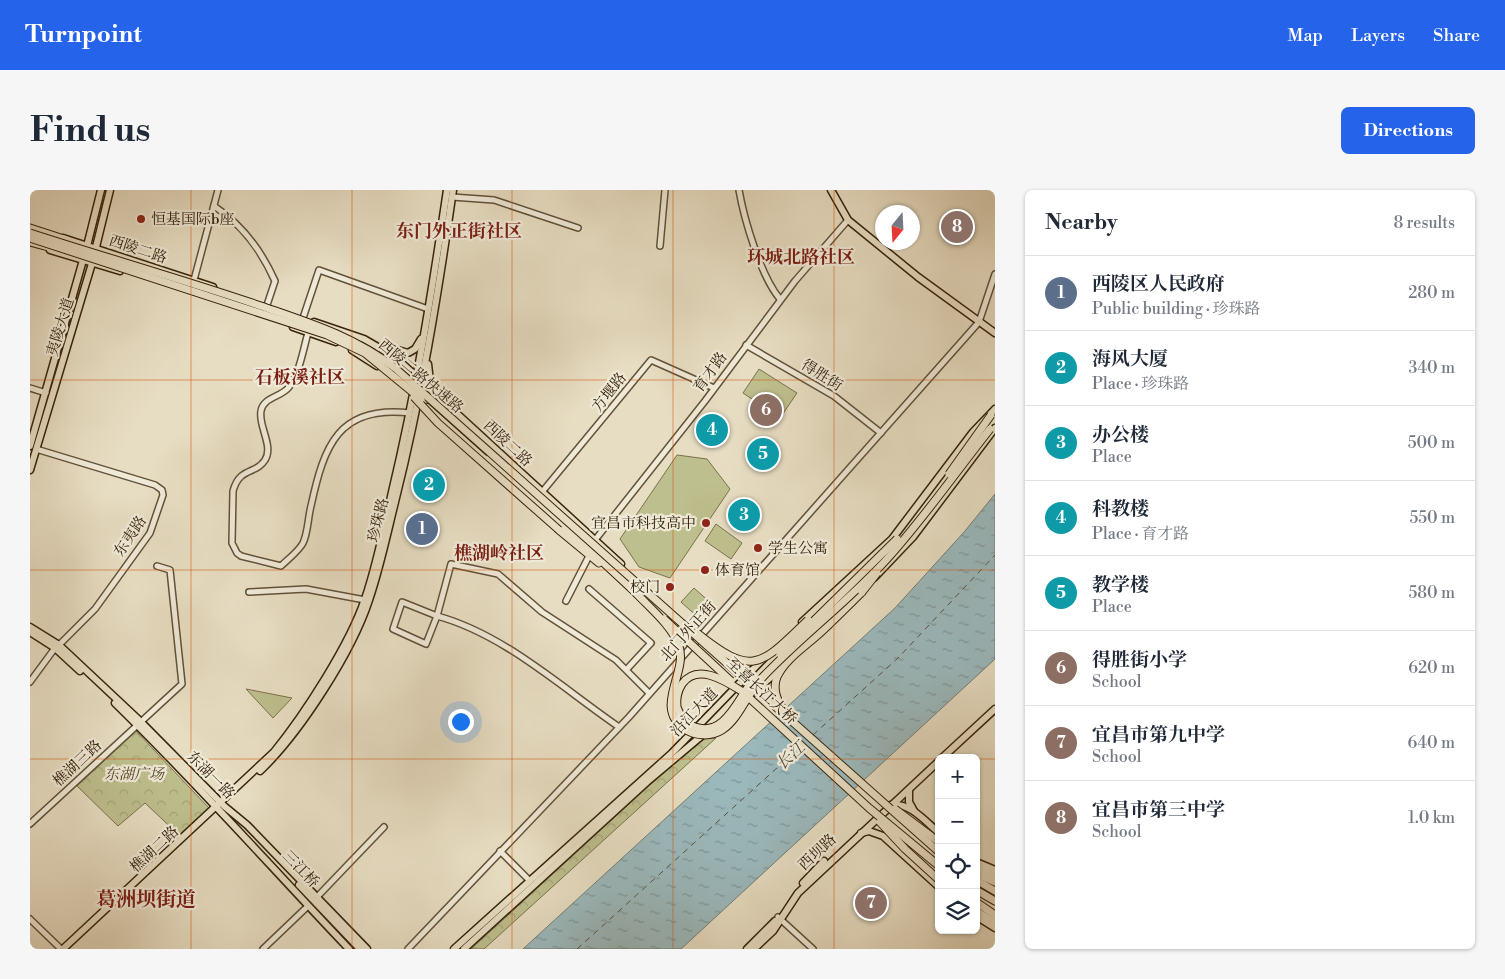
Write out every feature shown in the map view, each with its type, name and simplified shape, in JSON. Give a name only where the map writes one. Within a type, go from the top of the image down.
[{"type":"highway","points":[[30,226],[67,240]]},
{"type":"highway","name":"西陵二路快速路","points":[[30,233],[241,299],[340,334],[368,348],[395,368],[657,603]]},
{"type":"highway","name":"西陵二路快速路","points":[[30,241],[64,250],[327,334],[365,353],[490,457],[636,593]]},
{"type":"highway","points":[[399,380],[438,423],[600,564]]},
{"type":"highway","points":[[795,725],[779,704],[776,695],[777,678],[792,658],[862,592],[885,557],[993,412]]},
{"type":"highway","points":[[636,593],[678,644],[681,659],[670,698],[673,714],[680,725],[688,731],[708,735],[719,732],[728,726],[761,680],[885,557],[993,427]]},
{"type":"highway","points":[[657,603],[724,654],[736,660],[756,661],[778,648],[859,572],[885,557]]},
{"type":"highway","points":[[745,695],[712,675],[696,675],[684,682],[680,688],[677,697],[677,707],[684,719],[692,726],[705,729],[720,724],[758,676],[885,557]]},
{"type":"highway","name":"至喜长江大桥","points":[[636,593],[869,808],[935,863]]},
{"type":"highway","name":"至喜长江大桥","points":[[657,603],[935,848]]},
{"type":"highway","points":[[878,799],[914,822],[935,839]]},
{"type":"highway","points":[[869,808],[904,849],[935,876]]},
{"type":"highway","points":[[980,870],[995,876]]},
{"type":"highway","points":[[980,875],[995,882]]},
{"type":"highway","points":[[980,882],[995,891]]},
{"type":"highway","points":[[980,892],[995,901]]},
{"type":"highway","points":[[980,905],[995,915]]},
{"type":"highway","points":[[980,913],[995,923]]},
{"type":"main road","name":"夷陵大道","points":[[30,470],[33,447],[46,393],[101,190]]},
{"type":"main road","name":"夷陵大道","points":[[33,447],[96,249],[110,190]]},
{"type":"main road","name":"珍珠路","points":[[420,379],[426,321],[447,190]]},
{"type":"main road","points":[[832,190],[848,220],[995,333]]},
{"type":"main road","name":"珍珠路","points":[[221,806],[277,755],[290,739],[337,667],[369,601],[384,547],[420,379],[427,355],[453,193]]},
{"type":"main road","name":"西陵二路","points":[[67,240],[194,280],[364,339],[396,357],[700,638],[759,689]]},
{"type":"main road","name":"西陵二路","points":[[30,241],[83,260],[191,292],[308,332],[353,350],[387,373],[416,397],[590,555]]},
{"type":"main road","points":[[364,339],[408,353],[415,349],[420,342],[426,321]]},
{"type":"main road","points":[[427,355],[430,381],[438,396]]},
{"type":"main road","name":"珍珠路","points":[[221,806],[287,736],[332,664],[365,600],[380,546],[410,413],[416,397]]},
{"type":"main road","name":"沿江大道","points":[[454,949],[672,753],[745,677],[892,539],[973,432],[993,412]]},
{"type":"main road","name":"沿江大道","points":[[464,949],[745,695],[759,689],[897,556],[977,455],[993,427]]},
{"type":"main road","points":[[600,564],[745,695]]},
{"type":"main road","points":[[30,627],[57,646],[139,723],[221,806],[240,833],[349,949]]},
{"type":"main road","points":[[30,632],[57,646]]},
{"type":"main road","points":[[946,754],[995,709]]},
{"type":"main road","name":"西坝路","points":[[888,807],[935,765]]},
{"type":"main road","name":"西坝路","points":[[747,949],[780,919],[793,894],[812,872],[914,784]]},
{"type":"main road","points":[[909,790],[909,802],[916,814]]},
{"type":"main road","points":[[888,807],[900,805],[916,814],[935,830]]},
{"type":"main road","name":"东湖一路","points":[[221,806],[247,824],[367,949]]},
{"type":"main road","name":"樵湖二路","points":[[62,949],[221,806]]},
{"type":"main road","name":"樵湖二路","points":[[69,949],[221,806]]},
{"type":"main road","name":"三江桥","points":[[221,806],[353,949]]},
{"type":"main road","name":"三江桥","points":[[221,806],[360,949]]},
{"type":"main road","points":[[888,807],[935,848]]},
{"type":"main road","points":[[872,820],[883,836],[935,883]]},
{"type":"main road","points":[[872,820],[935,869]]},
{"type":"main road","name":"西坝路","points":[[754,949],[780,919],[798,893],[872,820]]},
{"type":"main road","points":[[858,835],[869,831],[883,836]]},
{"type":"main road","points":[[980,864],[995,870]]},
{"type":"main road","points":[[980,919],[995,928]]},
{"type":"street","points":[[194,280],[218,190]]},
{"type":"street","points":[[660,246],[665,190]]},
{"type":"street","points":[[739,190],[744,216],[765,273],[780,299]]},
{"type":"street","points":[[453,193],[494,200],[578,228]]},
{"type":"street","points":[[214,206],[230,217],[254,241],[268,266],[275,281],[267,305]]},
{"type":"street","name":"育才路","points":[[595,540],[714,388],[780,299],[848,220]]},
{"type":"street","points":[[303,318],[319,270],[428,309]]},
{"type":"street","points":[[979,322],[995,274]]},
{"type":"street","name":"北门外正街","points":[[408,949],[619,727],[979,322]]},
{"type":"street","points":[[308,332],[296,374],[288,389],[264,404],[260,412],[267,448],[265,460],[258,467],[245,472],[235,482],[233,491],[232,543],[237,553],[282,566],[302,544],[320,464],[342,428],[374,412],[410,413]]},
{"type":"street","name":"得胜街","points":[[746,344],[834,396],[881,433]]},
{"type":"street","name":"方堰路","points":[[542,492],[650,360],[714,388]]},
{"type":"street","points":[[30,388],[46,393]]},
{"type":"street","name":"东夷路","points":[[33,447],[156,485],[162,490],[163,495],[150,533],[95,609],[57,646]]},
{"type":"street","points":[[566,601],[590,555]]},
{"type":"street","points":[[619,727],[510,649],[455,621],[437,616],[402,602],[393,629],[426,644],[437,616],[450,564],[498,574],[542,612],[590,641],[627,669],[649,693]]},
{"type":"street","name":"樵湖三路","points":[[30,824],[182,684],[170,570],[157,566]]},
{"type":"street","points":[[249,592],[306,588],[365,600]]},
{"type":"street","points":[[589,589],[651,643],[627,669]]},
{"type":"street","points":[[30,682],[57,646]]},
{"type":"street","points":[[317,897],[384,827]]},
{"type":"street","points":[[500,851],[530,880]]},
{"type":"street","points":[[263,949],[308,906]]},
{"type":"street","points":[[30,919],[62,949]]},
{"type":"street","points":[[780,919],[812,949]]},
{"type":"street","points":[[30,923],[56,949]]},
{"type":"green space","points":[[759,369],[797,393],[780,418],[743,393]]},
{"type":"green space","points":[[677,455],[707,459],[730,489],[670,578],[639,567],[620,539]]},
{"type":"green space","points":[[716,524],[742,543],[731,559],[705,541]]},
{"type":"green space","points":[[694,588],[713,605],[700,619],[681,602]]},
{"type":"green space","points":[[246,689],[292,698],[273,718]]},
{"type":"green space","name":"东湖广场","points":[[136,731],[209,808],[179,835],[145,803],[118,826],[77,786]]},
{"type":"green space","points":[[716,738],[484,949],[471,949],[700,739]]},
{"type":"water","name":"长江","points":[[995,494],[995,659],[681,949],[523,949],[895,608],[965,531]]},
{"type":"ferry route","points":[[813,735],[898,658],[995,555]]},
{"type":"ferry route","points":[[577,949],[799,748]]},
{"type":"place","name":"恒基国际b座","points":[[141,219]]},
{"type":"place","name":"宜昌市第三中学","points":[[957,227]]},
{"type":"place","name":"得胜街小学","points":[[766,410]]},
{"type":"place","name":"科教楼","points":[[712,430]]},
{"type":"place","name":"教学楼","points":[[763,454]]},
{"type":"place","name":"海风大厦","points":[[429,485]]},
{"type":"place","name":"办公楼","points":[[744,515]]},
{"type":"place","name":"宜昌市科技高中","points":[[706,523]]},
{"type":"place","name":"西陵区人民政府","points":[[422,529]]},
{"type":"place","name":"学生公寓","points":[[758,548]]},
{"type":"place","name":"体育馆","points":[[705,570]]},
{"type":"place","name":"校门","points":[[670,587]]},
{"type":"place","name":"宜昌市第九中学","points":[[871,903]]},
{"type":"district","name":"东门外正街社区","points":[[459,231]]},
{"type":"district","name":"环城北路社区","points":[[801,257]]},
{"type":"district","name":"石板溪社区","points":[[300,377]]},
{"type":"district","name":"樵湖岭社区","points":[[499,553]]},
{"type":"district","name":"葛洲坝街道","points":[[146,899]]}]
